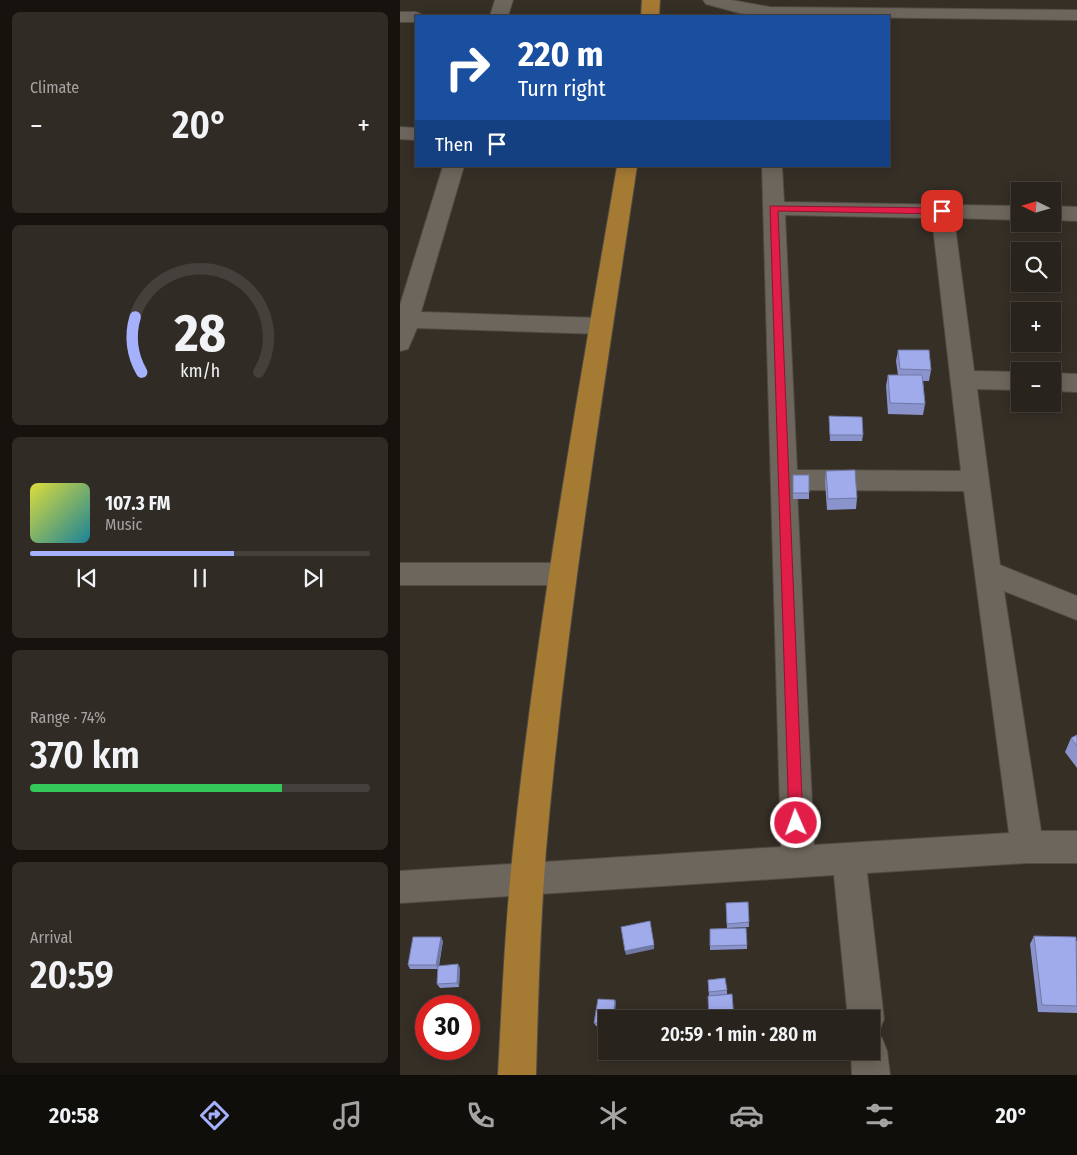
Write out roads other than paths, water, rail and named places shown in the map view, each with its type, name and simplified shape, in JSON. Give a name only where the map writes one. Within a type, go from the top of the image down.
[{"type":"highway","points":[[650,15],[651,0]]},
{"type":"highway","points":[[517,1075],[532,819],[563,574],[627,167]]},
{"type":"street","points":[[499,15],[504,0]]},
{"type":"street","points":[[714,1],[770,14],[866,7],[988,7],[1077,15]]},
{"type":"street","points":[[400,17],[415,17]]},
{"type":"street","points":[[400,133],[415,134]]},
{"type":"street","points":[[400,343],[403,319],[454,167]]},
{"type":"street","points":[[772,167],[782,480],[798,861]]},
{"type":"street","points":[[773,208],[1011,213]]},
{"type":"street","points":[[942,211],[987,572],[1027,846]]},
{"type":"street","points":[[1061,214],[1077,214]]},
{"type":"street","points":[[403,319],[601,326]]},
{"type":"street","points":[[962,380],[1011,382]]},
{"type":"street","points":[[1061,382],[1077,383]]},
{"type":"street","points":[[782,480],[975,481]]},
{"type":"street","points":[[987,572],[1077,608]]},
{"type":"street","points":[[400,574],[563,574]]},
{"type":"street","points":[[400,887],[1027,846],[1077,847]]},
{"type":"street","points":[[849,858],[865,1010]]},
{"type":"street","points":[[870,1060],[871,1075]]}]
